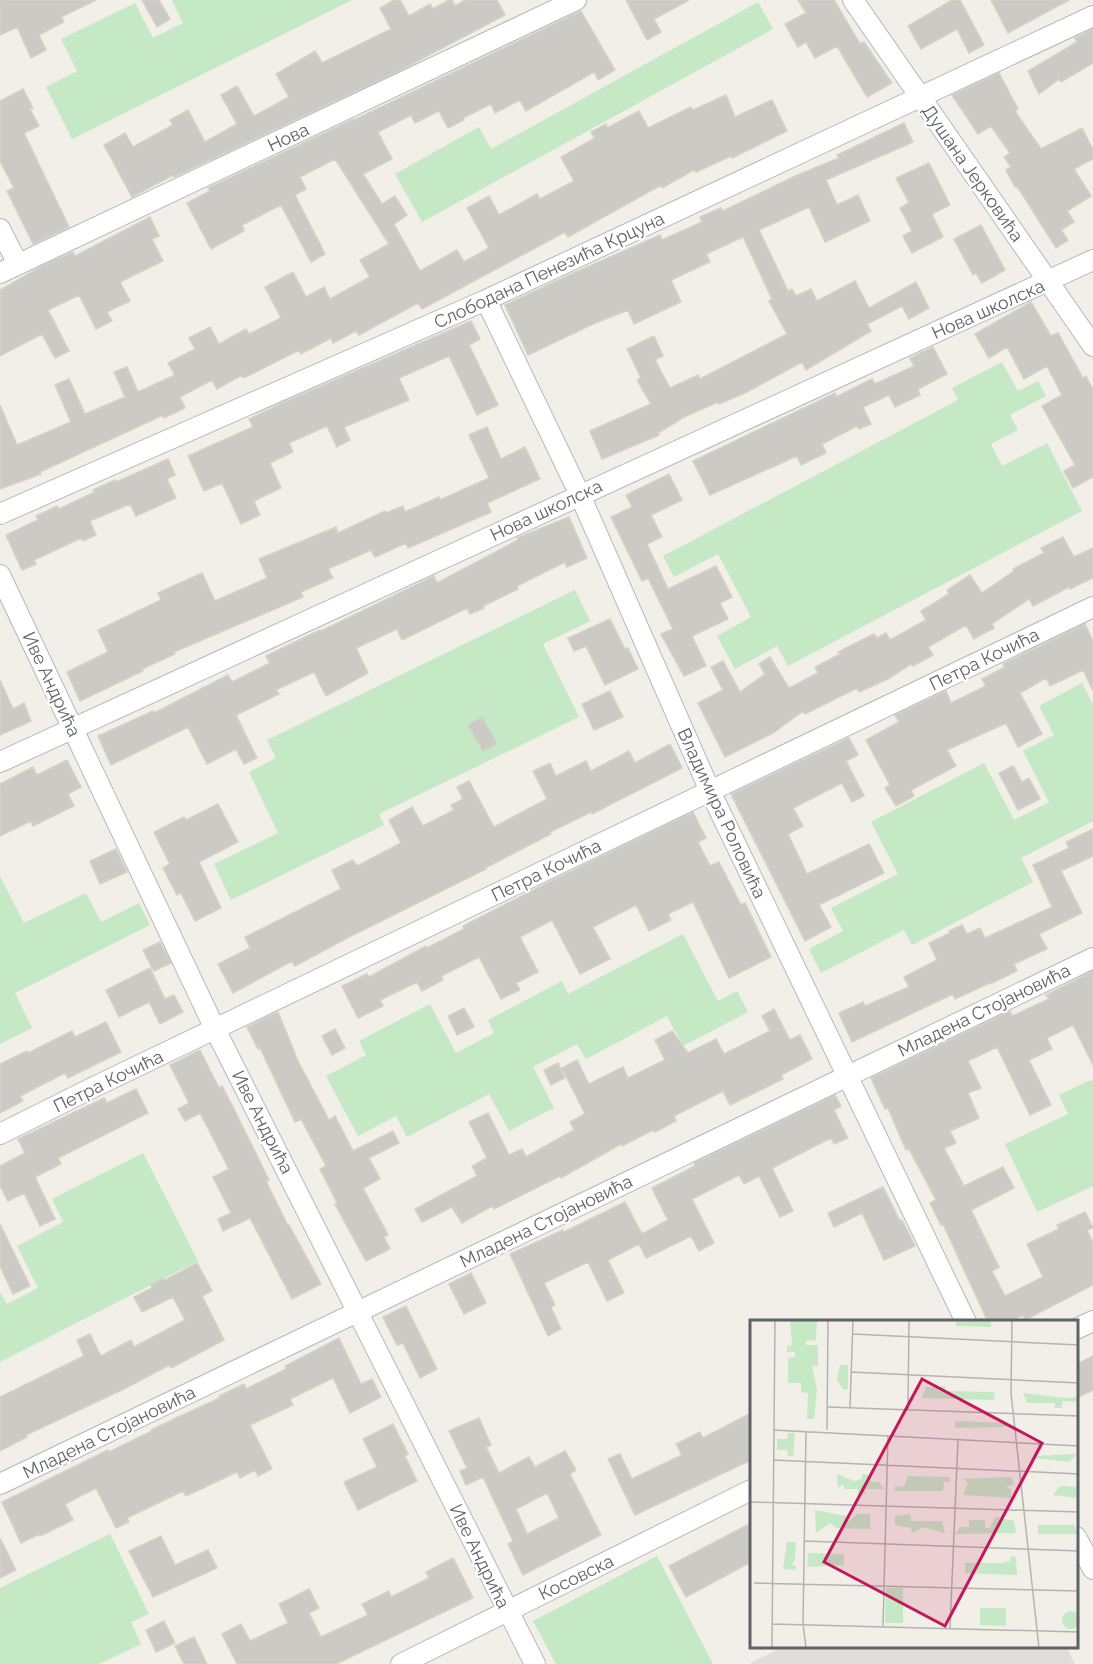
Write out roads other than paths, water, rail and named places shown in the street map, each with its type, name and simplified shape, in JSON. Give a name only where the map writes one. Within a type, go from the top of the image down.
[{"type":"street","name":"Нова","points":[[0,273],[576,0]]},
{"type":"street","name":"Душана Јерковића","points":[[853,0],[1093,346]]},
{"type":"street","name":"Слободана Пенезића Крцуна","points":[[0,514],[486,300],[1093,16]]},
{"type":"street","points":[[0,229],[18,264]]},
{"type":"street","name":"Нова школска","points":[[0,762],[1093,260]]},
{"type":"street","name":"Владимира Роловића","points":[[486,300],[580,495],[710,791],[965,1320]]},
{"type":"street","name":"Иве Андрића","points":[[0,575],[215,1029],[535,1664]]},
{"type":"street","name":"Петра Кочића","points":[[0,1134],[1093,607]]},
{"type":"street","name":"Младена Стојановића","points":[[0,1484],[1093,958]]},
{"type":"street","points":[[1078,1328],[1093,1321]]},
{"type":"street","name":"Косовска","points":[[401,1664],[750,1490]]},
{"type":"street","points":[[1078,1539],[1093,1569]]}]
